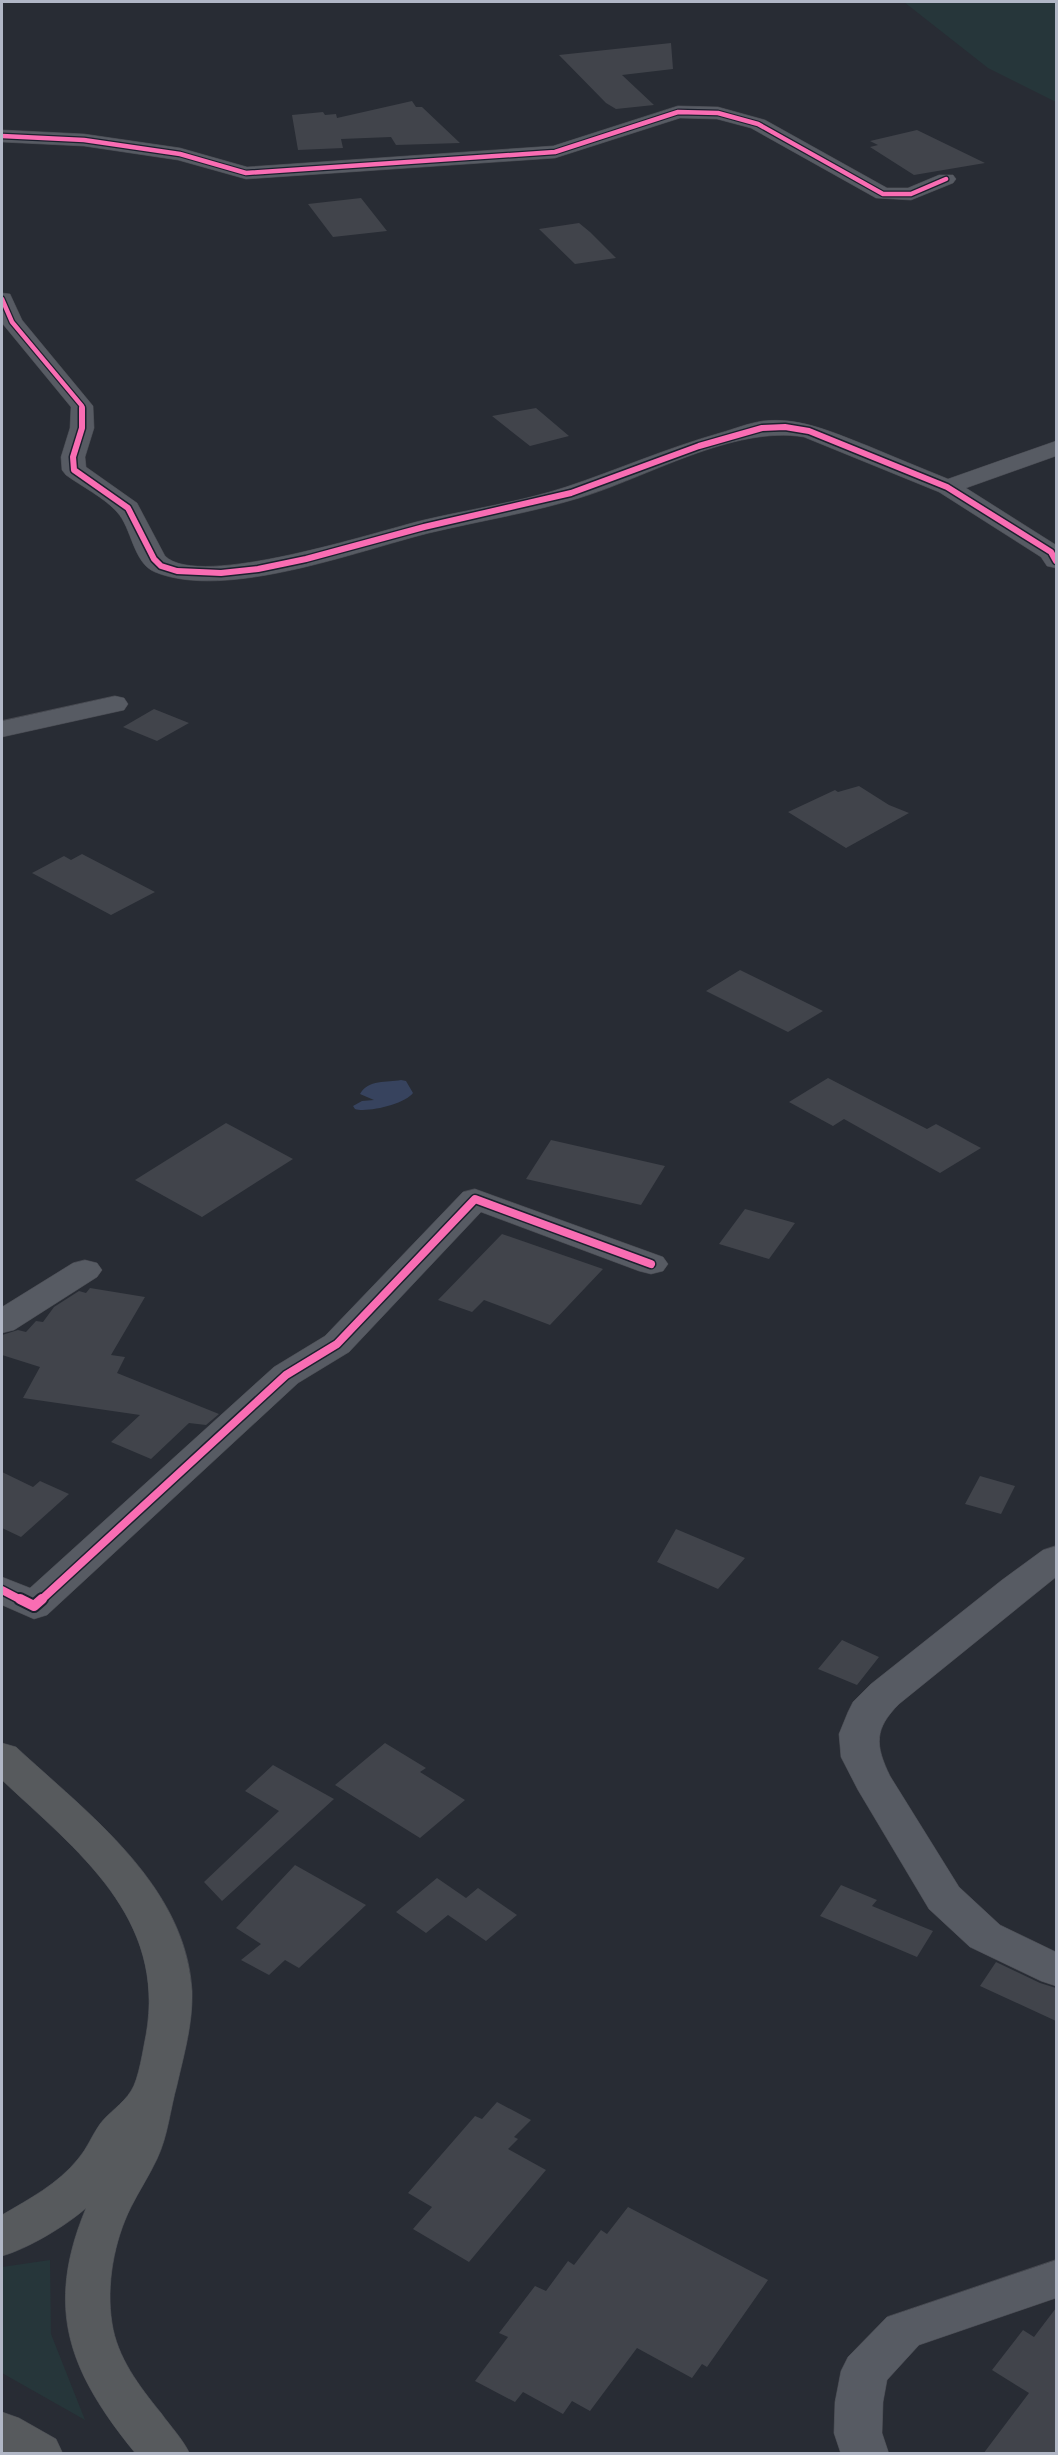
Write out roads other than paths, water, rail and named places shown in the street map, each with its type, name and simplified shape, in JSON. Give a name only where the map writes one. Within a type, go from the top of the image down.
[{"type":"highway","points":[[2,1757],[109,1859],[130,1884],[147,1912],[170,1969],[172,2017],[163,2058],[150,2100],[139,2150],[108,2208],[93,2249],[87,2291],[92,2336],[106,2370],[151,2438],[166,2454]]},
{"type":"highway","points":[[2,2237],[60,2204],[94,2172],[116,2136],[150,2100]]},
{"type":"highway","points":[[2,2433],[39,2454]]},
{"type":"street","points":[[2,136],[84,140],[180,154],[246,173],[555,152],[678,112],[718,113],[758,123],[884,194],[910,194],[946,179]]},
{"type":"street","points":[[2,299],[7,323],[82,406],[82,428],[73,457],[74,470],[128,508],[154,559],[161,566],[177,571],[221,573],[258,569],[306,559],[424,527],[571,493],[699,446],[762,428],[785,426],[809,431],[947,487],[1051,552],[1056,561]]},
{"type":"street","points":[[947,487],[1056,448]]},
{"type":"street","points":[[2,729],[115,704]]},
{"type":"street","points":[[2,1590],[34,1606],[286,1375],[337,1344],[475,1199],[651,1264]]},
{"type":"street","points":[[2,1322],[85,1270]]},
{"type":"street","points":[[1056,1559],[1015,1589],[885,1694],[867,1712],[859,1734],[861,1758],[872,1780],[944,1898],[985,1936],[1056,1970]]},
{"type":"street","points":[[866,2454],[858,2433],[859,2402],[865,2371],[903,2331],[1056,2279]]},
{"type":"water","points":[[406,1081],[413,1093],[402,1101],[368,1110],[355,1109],[353,1106],[362,1101],[374,1100],[360,1094],[368,1086],[378,1082]]}]
